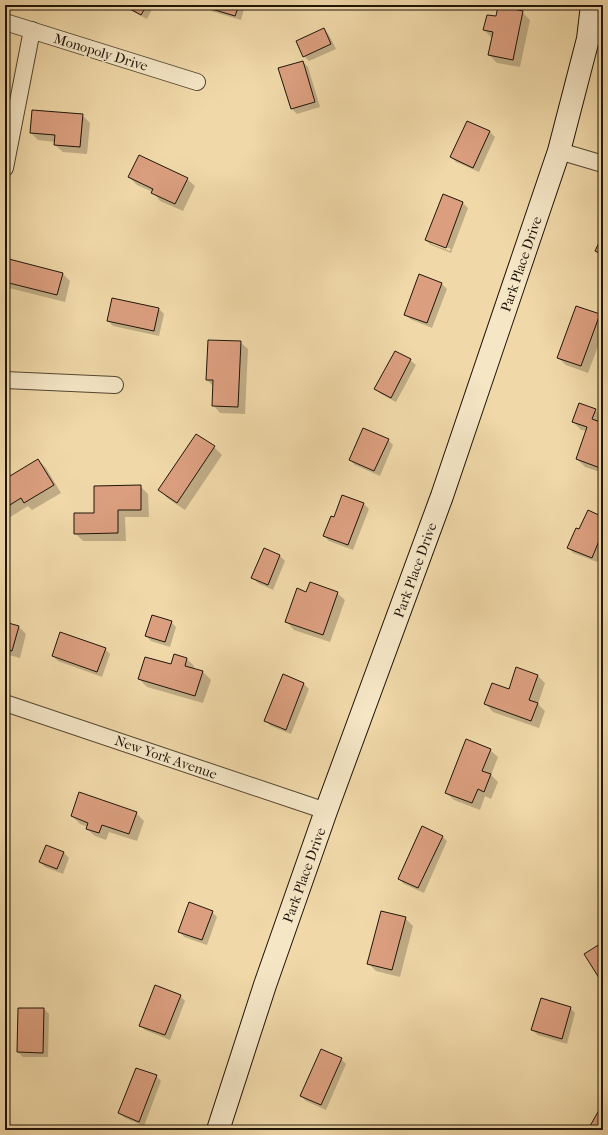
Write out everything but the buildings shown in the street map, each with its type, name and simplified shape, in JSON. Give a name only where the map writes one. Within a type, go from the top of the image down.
[{"type":"street","name":"Park Place Drive","points":[[218,1130],[264,985],[326,811],[442,496],[559,151],[588,39],[592,5]]},
{"type":"street","name":"Monopoly Drive","points":[[5,22],[197,82]]},
{"type":"street","points":[[5,168],[32,30]]},
{"type":"street","points":[[559,151],[603,164]]},
{"type":"street","points":[[5,380],[115,385]]},
{"type":"street","name":"New York Avenue","points":[[5,704],[326,811]]}]
